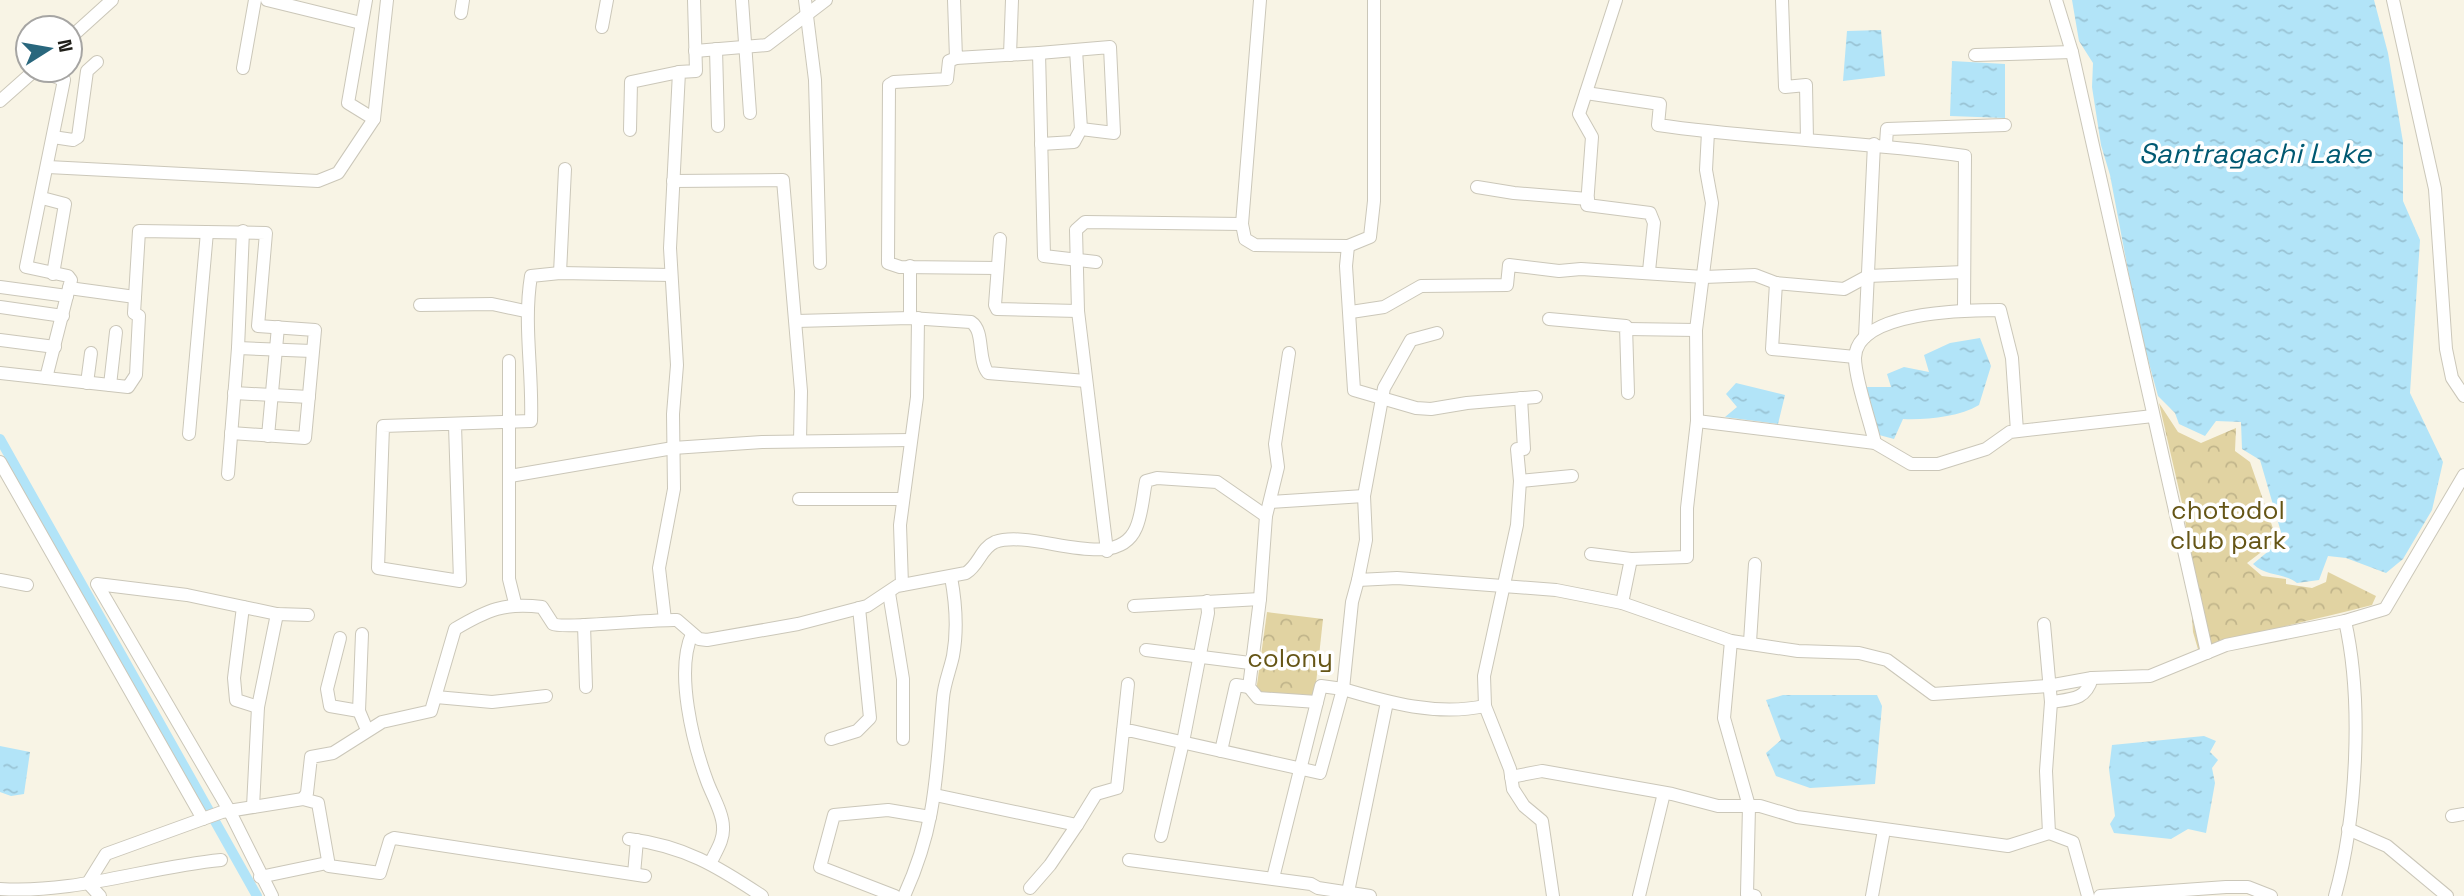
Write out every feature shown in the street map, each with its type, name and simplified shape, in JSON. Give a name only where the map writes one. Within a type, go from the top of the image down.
[{"type":"street","points":[[84,25],[112,0]]},
{"type":"street","points":[[243,68],[255,0]]},
{"type":"street","points":[[267,0],[324,6],[361,23]]},
{"type":"street","points":[[366,0],[355,78],[348,103],[373,119]]},
{"type":"street","points":[[48,167],[317,181],[338,173],[373,119],[387,0]]},
{"type":"street","points":[[602,27],[607,0]]},
{"type":"street","points":[[630,130],[631,82],[696,71],[694,0]]},
{"type":"street","points":[[742,0],[750,113]]},
{"type":"street","points":[[805,0],[815,80],[820,263]]},
{"type":"street","points":[[695,51],[767,45],[826,0]]},
{"type":"street","points":[[954,0],[956,58]]},
{"type":"street","points":[[1010,55],[1012,0]]},
{"type":"street","points":[[1261,0],[1242,224],[1245,239],[1255,245],[1348,246],[1370,237],[1374,201],[1374,0]]},
{"type":"street","points":[[1616,0],[1579,114],[1592,137],[1587,205],[1650,213],[1653,216],[1649,271]]},
{"type":"street","points":[[1782,0],[1785,87],[1806,85],[1807,140]]},
{"type":"street","points":[[2056,0],[2071,52],[2207,653]]},
{"type":"street","points":[[2393,0],[2435,189],[2446,349],[2464,396]]},
{"type":"street","points":[[997,268],[888,263],[888,89],[894,82],[947,79],[949,61],[956,58],[1110,47],[1114,133],[1081,129]]},
{"type":"street","points":[[716,49],[718,126]]},
{"type":"street","points":[[1041,144],[1074,142],[1081,129],[1076,50]]},
{"type":"street","points":[[1975,55],[2071,52]]},
{"type":"street","points":[[1039,53],[1044,256],[1096,262]]},
{"type":"street","points":[[53,137],[73,140],[78,137],[87,71],[97,62]]},
{"type":"street","points":[[665,620],[659,568],[674,489],[677,365],[671,275],[679,72]]},
{"type":"street","points":[[0,101],[20,84]]},
{"type":"street","points":[[46,378],[71,280],[68,276],[26,268],[63,84]]},
{"type":"street","points":[[76,84],[85,87]]},
{"type":"street","points":[[1586,93],[1660,104],[1658,125],[1708,132],[1880,144],[1965,156],[1964,310]]},
{"type":"street","points":[[1875,443],[1855,357],[1865,337],[1880,144],[1887,129],[2005,125]]},
{"type":"street","points":[[1591,554],[1631,559],[1688,557],[1687,508],[1697,421],[1696,330],[1712,203],[1706,170],[1708,132]]},
{"type":"street","points":[[560,272],[565,169]]},
{"type":"street","points":[[673,181],[783,180],[796,321],[800,441]]},
{"type":"street","points":[[1478,187],[1588,199]]},
{"type":"street","points":[[42,198],[65,204],[53,274]]},
{"type":"street","points":[[1107,551],[1078,311],[1076,230],[1086,222],[1242,224]]},
{"type":"street","points":[[0,373],[128,387],[136,375],[139,316],[134,313],[139,231],[266,233],[258,326],[315,330],[305,438],[231,433]]},
{"type":"street","points":[[228,474],[238,348],[243,231]]},
{"type":"street","points":[[189,434],[207,232]]},
{"type":"street","points":[[1000,239],[997,268],[998,309],[1078,311]]},
{"type":"street","points":[[1348,246],[1346,266],[1351,312],[1351,384],[1354,390],[1431,410],[1467,402],[1536,397]]},
{"type":"street","points":[[1351,312],[1384,307],[1421,286],[1507,285],[1509,265],[1559,271],[1649,271],[1704,277],[1755,275],[1776,283],[1844,289],[1868,276],[1964,272]]},
{"type":"street","points":[[902,585],[900,525],[918,397],[909,266]]},
{"type":"street","points":[[456,425],[460,581],[378,568],[383,426],[531,421],[532,384],[525,311],[531,276],[560,272],[671,275]]},
{"type":"street","points":[[1776,283],[1772,349],[1855,357]]},
{"type":"street","points":[[0,287],[135,297]]},
{"type":"street","points":[[420,304],[492,304],[525,311]]},
{"type":"street","points":[[0,307],[63,316]]},
{"type":"street","points":[[1865,337],[1903,317],[1964,310],[2000,310],[2012,358],[2017,431]]},
{"type":"street","points":[[796,321],[914,318],[976,324],[980,359],[984,369],[992,375],[1086,382]]},
{"type":"street","points":[[1549,319],[1619,325],[1627,329],[1696,330]]},
{"type":"street","points":[[268,436],[278,327]]},
{"type":"street","points":[[1627,329],[1628,393]]},
{"type":"street","points":[[110,385],[116,332]]},
{"type":"street","points":[[1123,731],[1320,773],[1343,689],[1352,602],[1366,540],[1364,496],[1384,388],[1411,340],[1437,333]]},
{"type":"street","points":[[0,340],[55,347]]},
{"type":"street","points":[[238,348],[313,351]]},
{"type":"street","points":[[87,383],[91,353]]},
{"type":"street","points":[[1249,687],[1260,599],[1266,516],[1278,467],[1275,444],[1289,354]]},
{"type":"street","points":[[509,361],[509,579],[515,603]]},
{"type":"street","points":[[234,393],[309,397]]},
{"type":"street","points":[[1521,398],[1524,449],[1517,449],[1520,481],[1517,525],[1484,676],[1485,706],[1513,789],[1524,806],[1542,821],[1553,896]]},
{"type":"street","points":[[1697,421],[1875,443],[1911,464],[1938,464],[1986,449],[2010,432],[2153,416]]},
{"type":"street","points":[[510,476],[673,448],[800,441],[911,440]]},
{"type":"street","points":[[0,462],[203,819]]},
{"type":"street","points":[[1358,580],[1397,578],[1556,590],[1622,603],[1731,641],[1798,651],[1859,653],[1887,660],[1933,694],[2048,686],[2092,678],[2150,676],[2225,645],[2345,621],[2385,609],[2464,475]]},
{"type":"street","points":[[1520,481],[1572,477]]},
{"type":"street","points":[[303,799],[307,793],[311,758],[333,753],[382,722],[431,712],[454,629],[494,608],[515,603],[542,607],[558,627],[679,621],[692,634],[707,640],[859,608],[902,585],[951,577],[971,570],[984,550],[1002,540],[1045,541],[1107,551],[1128,541],[1136,529],[1146,481],[1157,478],[1217,482],[1266,516]]},
{"type":"street","points":[[1270,502],[1364,496]]},
{"type":"street","points":[[799,499],[903,499]]},
{"type":"street","points":[[1622,603],[1631,559]]},
{"type":"street","points":[[1750,642],[1755,564]]},
{"type":"street","points":[[904,896],[922,857],[935,795],[943,694],[953,654],[958,611],[951,577]]},
{"type":"street","points":[[0,580],[27,585]]},
{"type":"street","points":[[272,896],[97,584],[187,595],[276,614],[308,615]]},
{"type":"street","points":[[889,593],[903,679],[903,739]]},
{"type":"street","points":[[1134,606],[1260,599]]},
{"type":"street","points":[[1161,836],[1200,658],[1207,601]]},
{"type":"street","points":[[243,607],[234,678],[236,700],[258,707]]},
{"type":"street","points":[[831,739],[857,731],[870,718],[859,608]]},
{"type":"street","points":[[253,807],[258,707],[276,614]]},
{"type":"street","points":[[2335,896],[2348,829],[2355,680],[2345,621]]},
{"type":"street","points":[[2043,624],[2051,702],[2046,771],[2049,833]]},
{"type":"street","points":[[584,625],[586,687]]},
{"type":"street","points":[[362,634],[359,711],[367,730]]},
{"type":"street","points":[[692,634],[686,648],[689,714],[697,752],[723,826],[721,842],[710,862]]},
{"type":"street","points":[[340,638],[327,689],[330,706],[359,711]]},
{"type":"street","points":[[1731,641],[1724,718],[1749,806],[1747,894],[1755,896]]},
{"type":"street","points":[[1146,650],[1251,663]]},
{"type":"street","points":[[2051,702],[2082,697],[2088,692],[2092,678]]},
{"type":"street","points":[[1030,888],[1050,865],[1096,794],[1117,788],[1128,684]]},
{"type":"street","points":[[1221,751],[1236,685],[1249,687],[1258,698],[1317,702]]},
{"type":"street","points":[[1273,878],[1321,686],[1434,710],[1461,711],[1485,706]]},
{"type":"street","points":[[436,697],[492,702],[546,696]]},
{"type":"street","points":[[1348,892],[1387,702]]},
{"type":"street","points":[[1511,777],[1542,771],[1664,793],[1718,806],[1749,806],[1797,817],[2008,846],[2049,833],[2073,842],[2088,896]]},
{"type":"street","points":[[1639,896],[1664,793]]},
{"type":"street","points":[[935,795],[1077,825]]},
{"type":"street","points":[[88,883],[106,854],[226,811],[303,799],[318,803],[327,863]]},
{"type":"street","points":[[895,896],[820,867],[834,815],[888,810],[930,817]]},
{"type":"street","points":[[2348,829],[2387,846],[2447,896]]},
{"type":"street","points":[[1872,896],[1884,830]]},
{"type":"street","points":[[260,877],[327,863],[380,873],[390,840],[394,838],[640,875],[633,840],[658,843],[710,862],[762,896]]},
{"type":"street","points":[[0,889],[70,891],[88,883],[141,872],[221,860]]},
{"type":"street","points":[[1129,860],[1273,878],[1317,892],[1348,892],[1370,896]]},
{"type":"street","points":[[88,883],[100,896]]},
{"type":"street","points":[[2100,896],[2218,892],[2248,892],[2271,896]]},
{"type":"green space","name":"chotodol club park","points":[[2159,403],[2178,432],[2201,443],[2236,428],[2235,451],[2250,462],[2277,540],[2247,563],[2262,576],[2286,579],[2286,584],[2312,588],[2326,582],[2328,572],[2376,596],[2372,605],[2263,632],[2200,656],[2193,632],[2185,516]]},
{"type":"green space","name":"colony","points":[[1267,612],[1323,619],[1314,702],[1255,699]]},
{"type":"water","name":"Santragachi Lake","points":[[2072,0],[2374,0],[2388,53],[2403,142],[2403,201],[2420,240],[2410,393],[2443,462],[2432,510],[2403,559],[2386,573],[2346,558],[2328,556],[2319,580],[2297,583],[2258,568],[2253,564],[2283,539],[2260,460],[2242,449],[2241,422],[2216,421],[2205,436],[2179,424],[2175,413],[2158,396],[2138,323],[2110,175],[2101,145],[2092,87],[2093,63],[2079,41]]},
{"type":"water","points":[[1881,30],[1885,76],[1843,81],[1847,31]]},
{"type":"water","points":[[1952,61],[2005,64],[2005,118],[1950,116]]},
{"type":"water","points":[[1980,338],[1991,366],[1979,405],[1942,417],[1903,419],[1894,439],[1868,432],[1864,387],[1891,387],[1887,374],[1904,367],[1929,372],[1924,355],[1950,343]]},
{"type":"water","points":[[1736,383],[1785,395],[1778,424],[1725,417],[1737,407],[1726,394]]},
{"type":"water","points":[[1783,695],[1877,695],[1882,706],[1875,784],[1810,788],[1776,776],[1766,753],[1781,740],[1766,700]]},
{"type":"water","points":[[2204,736],[2216,741],[2210,752],[2218,760],[2212,768],[2215,783],[2206,833],[2188,829],[2171,839],[2114,833],[2110,824],[2115,816],[2109,769],[2112,745]]},
{"type":"water","points":[[0,746],[30,752],[24,794],[11,796],[0,792]]},
{"type":"waterway","points":[[0,439],[257,896]]}]
